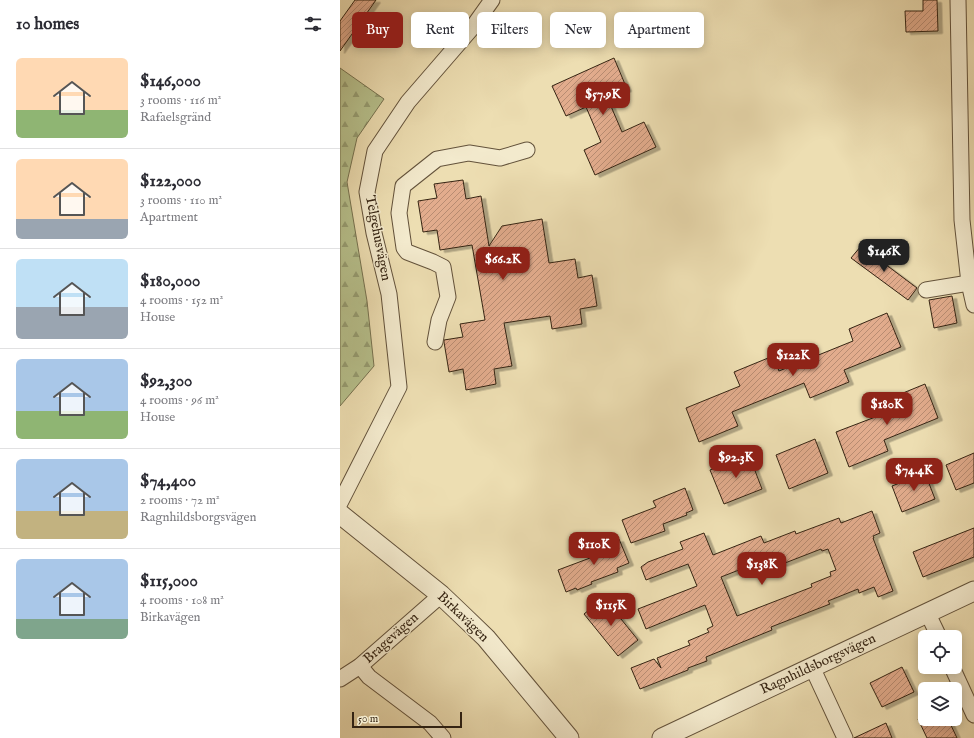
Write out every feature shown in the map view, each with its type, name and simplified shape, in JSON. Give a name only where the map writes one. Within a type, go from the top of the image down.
[{"type":"street","name":"Telgehusvägen","points":[[340,503],[399,388],[389,294],[374,232],[367,192],[375,151],[408,102],[472,28],[492,0]]},
{"type":"street","points":[[958,0],[962,220],[969,283],[974,305]]},
{"type":"street","points":[[435,342],[439,320],[448,297],[443,268],[434,262],[407,252],[404,248],[399,213],[404,186],[437,159],[469,153],[500,158],[527,150]]},
{"type":"street","points":[[926,290],[969,283]]},
{"type":"street","name":"Birkavägen","points":[[340,514],[440,595],[486,638],[569,738]]},
{"type":"street","name":"Ragnhildsborgsvägen","points":[[662,738],[974,591]]},
{"type":"street","name":"Bragevägen","points":[[340,679],[360,666],[440,595]]},
{"type":"street","points":[[927,612],[936,630]]},
{"type":"street","points":[[360,666],[369,677],[430,723],[443,738]]},
{"type":"street","points":[[812,667],[845,738]]},
{"type":"street","points":[[955,674],[974,715]]},
{"type":"green space","points":[[340,68],[384,99],[357,138],[347,182],[367,301],[374,366],[340,406]]},
{"type":"building","points":[[355,0],[376,0],[368,12],[352,12],[352,34],[340,51],[340,21]]},
{"type":"building","points":[[923,0],[937,0],[938,31],[906,32],[905,11],[923,11]]},
{"type":"building","points":[[614,58],[627,89],[607,97],[622,132],[644,122],[656,147],[595,175],[584,150],[601,142],[586,107],[566,116],[552,86]]},
{"type":"building","points":[[463,180],[466,199],[481,196],[489,246],[502,226],[542,219],[549,263],[575,259],[578,278],[592,275],[597,306],[580,309],[582,324],[552,329],[550,316],[504,323],[512,366],[494,369],[496,384],[466,390],[463,369],[449,372],[444,340],[463,337],[460,324],[485,320],[472,245],[440,250],[437,230],[423,232],[418,201],[437,198],[434,184]]},
{"type":"building","points":[[861,246],[917,288],[908,300],[851,258]]},
{"type":"building","points":[[952,296],[957,323],[934,328],[929,300]]},
{"type":"building","points":[[887,313],[901,347],[844,370],[849,382],[810,398],[804,383],[732,412],[738,426],[699,442],[686,408],[740,386],[734,372],[773,356],[779,371],[853,341],[849,329]]},
{"type":"building","points":[[925,384],[938,418],[884,440],[888,451],[849,467],[836,432],[891,411],[886,400]]},
{"type":"building","points":[[815,439],[828,473],[789,489],[776,455]]},
{"type":"building","points":[[974,453],[974,483],[956,490],[946,465]]},
{"type":"building","points":[[749,455],[762,489],[724,504],[710,470]]},
{"type":"building","points":[[925,473],[935,499],[902,512],[892,486]]},
{"type":"building","points":[[685,488],[693,510],[686,513],[687,515],[663,524],[665,531],[631,543],[622,520],[656,507],[653,501]]},
{"type":"building","points":[[872,511],[880,533],[873,536],[873,538],[893,591],[878,597],[874,587],[859,593],[858,589],[828,601],[830,604],[771,627],[772,630],[706,657],[707,661],[688,668],[688,670],[640,689],[631,668],[654,659],[661,668],[657,658],[690,645],[688,641],[709,632],[707,629],[713,626],[705,605],[646,629],[638,609],[697,586],[688,564],[646,580],[641,567],[648,562],[683,549],[680,542],[704,533],[713,555],[761,536],[764,543],[795,531],[796,534],[839,518],[841,523]],"holes":[[[821,549],[822,551],[828,549],[836,570],[830,572],[831,576],[811,584],[812,587],[737,616],[721,577],[768,561],[770,566],[778,563],[785,563]]]},
{"type":"building","points":[[974,528],[974,557],[923,577],[913,552]]},
{"type":"building","points":[[619,539],[629,563],[617,568],[618,572],[591,582],[592,584],[577,590],[576,588],[566,592],[558,570],[590,558],[587,551]]},
{"type":"building","points":[[604,598],[638,640],[618,656],[584,614]]},
{"type":"building","points":[[902,667],[914,692],[882,707],[870,683]]},
{"type":"building","points":[[886,723],[892,738],[854,738]]},
{"type":"building","points":[[921,726],[951,726],[957,738],[927,738]]}]
